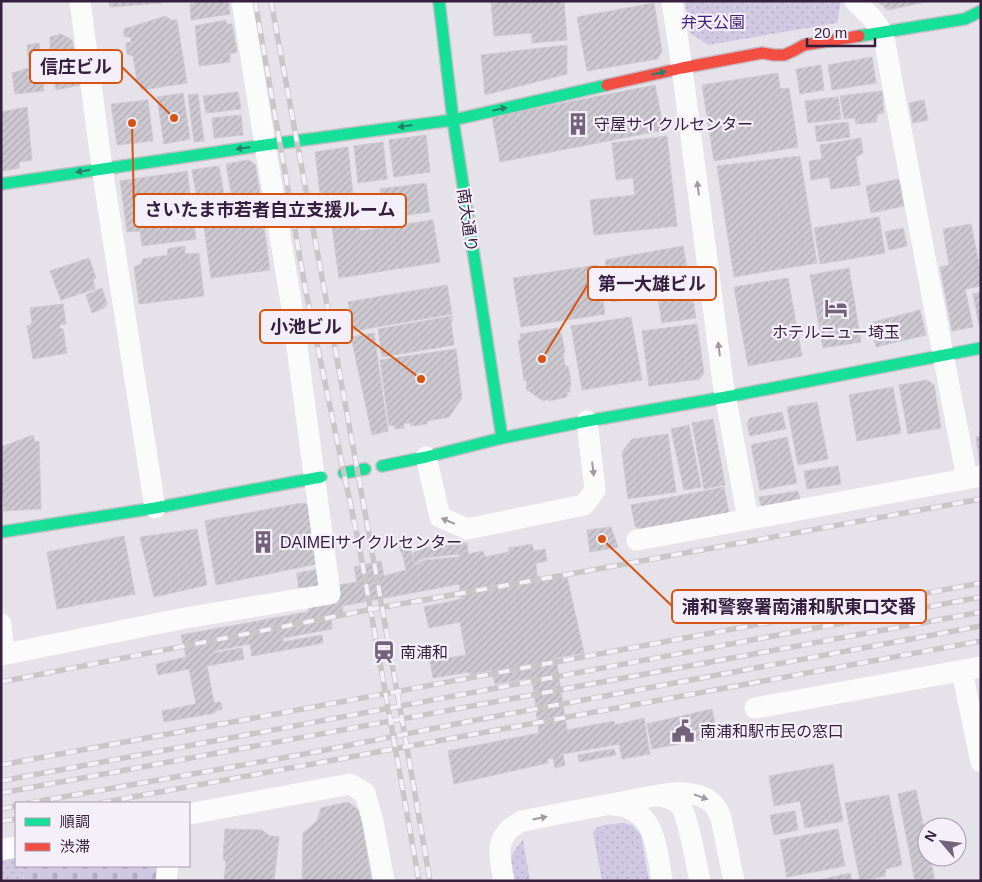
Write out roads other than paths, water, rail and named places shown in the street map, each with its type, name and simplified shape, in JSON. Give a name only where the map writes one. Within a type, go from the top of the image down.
[{"type":"street","points":[[80,1],[102,168],[155,508]]},
{"type":"street","points":[[1,624],[3,654],[185,618],[330,594],[318,478],[242,1]]},
{"type":"street","name":"南大通り","points":[[439,1],[453,120],[502,438]]},
{"type":"street","points":[[672,1],[721,364],[748,519]]},
{"type":"street","points":[[636,540],[974,477],[946,370],[883,33],[873,19],[855,1]]},
{"type":"street","points":[[1,184],[264,145],[453,120],[682,68],[762,53],[784,56],[804,45],[965,19],[981,11]]},
{"type":"street","points":[[382,466],[502,438],[587,421],[726,397],[981,348]]},
{"type":"street","points":[[426,457],[440,517],[467,529],[584,505],[595,490],[587,421]]},
{"type":"street","points":[[344,473],[364,469]]},
{"type":"street","points":[[1,532],[155,508],[318,478]]},
{"type":"street","points":[[755,708],[971,669],[981,762]]},
{"type":"street","points":[[190,814],[350,784],[365,793],[373,822],[384,881]]},
{"type":"street","points":[[504,881],[500,860],[500,842],[509,828],[522,821],[608,804],[680,793],[707,798],[718,809],[734,881]]},
{"type":"street","points":[[654,796],[674,800],[682,806],[700,881]]},
{"type":"street","points":[[608,804],[628,808],[637,812],[646,820],[652,830],[662,881]]},
{"type":"street","points":[[1,850],[15,847]]},
{"type":"street","points":[[166,881],[168,867]]},
{"type":"railway","points":[[255,1],[305,287],[359,545],[419,881]]},
{"type":"railway","points":[[271,1],[372,551],[430,881]]},
{"type":"railway","points":[[1,682],[378,608],[981,499]]},
{"type":"railway","points":[[1,765],[981,583]]},
{"type":"railway","points":[[1,781],[981,597]]},
{"type":"railway","points":[[1,793],[981,612]]},
{"type":"railway","points":[[35,802],[305,754],[476,720],[981,626]]},
{"type":"railway","points":[[105,802],[981,641]]},
{"type":"railway","points":[[1,809],[15,806]]},
{"type":"railway","points":[[1,821],[15,819]]},
{"type":"place","name":"信庄ビル","points":[[174,118]]},
{"type":"place","name":"さいたま市若者自立支援ルーム","points":[[132,123]]},
{"type":"place","name":"守屋サイクルセンター","points":[[578,124]]},
{"type":"place","name":"ホテルニュー埼玉","points":[[836,308]]},
{"type":"place","name":"第一大雄ビル","points":[[542,359]]},
{"type":"place","name":"小池ビル","points":[[421,379]]},
{"type":"place","name":"浦和警察署南浦和駅東口交番","points":[[602,539]]},
{"type":"place","name":"DAIMEIサイクルセンター","points":[[263,542]]},
{"type":"place","name":"南浦和","points":[[384,652]]},
{"type":"place","name":"南浦和駅市民の窓口","points":[[683,731]]},
{"type":"park label","name":"弁天公園","points":[[713,22]]}]
